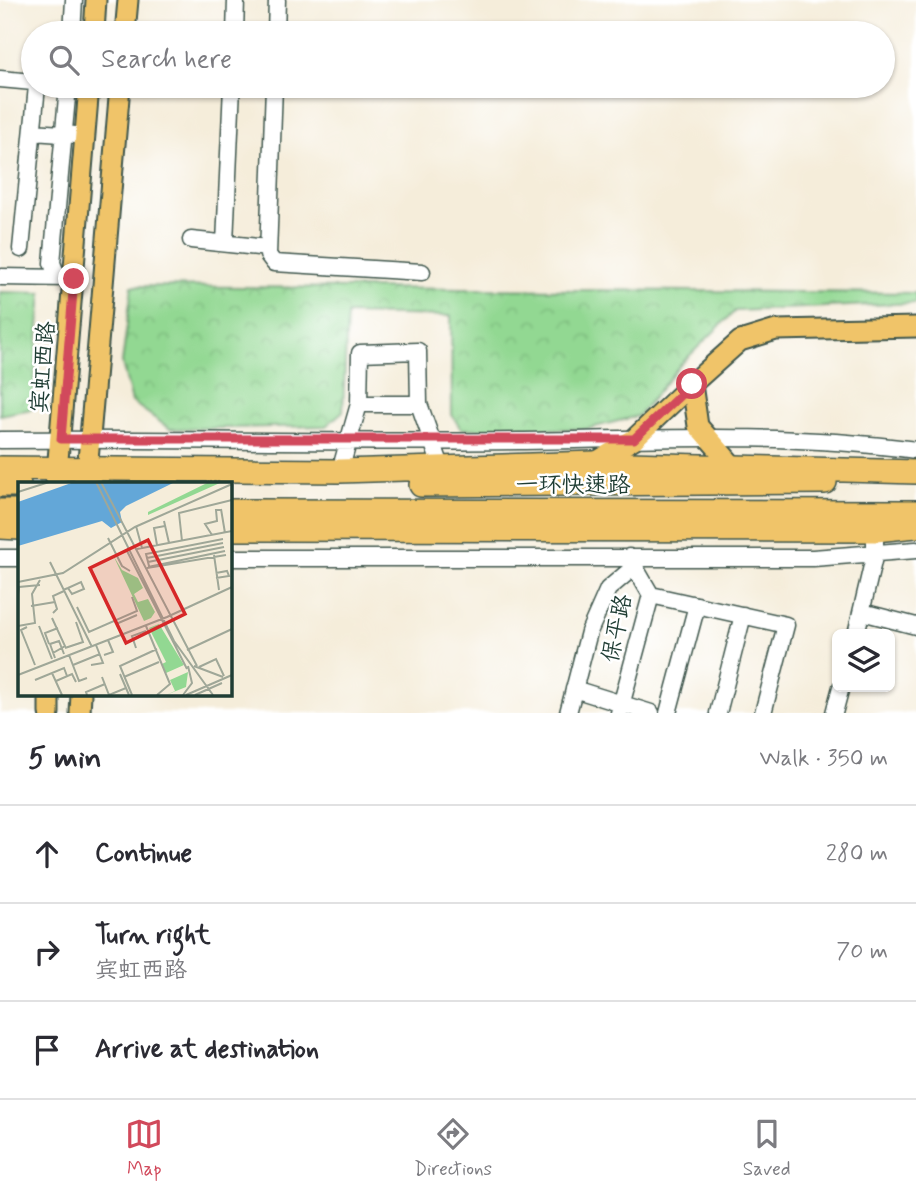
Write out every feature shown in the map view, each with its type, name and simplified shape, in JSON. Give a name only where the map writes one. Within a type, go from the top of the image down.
[{"type":"highway","points":[[0,468],[56,476],[442,469],[594,463],[732,464],[916,472]]},
{"type":"highway","name":"一环快速路","points":[[231,486],[916,481]]},
{"type":"highway","points":[[0,485],[18,485]]},
{"type":"highway","points":[[0,511],[18,511]]},
{"type":"highway","name":"一环快速路","points":[[231,511],[916,512]]},
{"type":"highway","points":[[231,529],[875,530],[916,526]]},
{"type":"highway","points":[[0,527],[18,528]]},
{"type":"main road","points":[[95,21],[96,0]]},
{"type":"main road","points":[[126,21],[128,0]]},
{"type":"main road","name":"宾虹西路","points":[[56,476],[61,439],[66,278],[88,98]]},
{"type":"main road","points":[[87,476],[119,98]]},
{"type":"main road","points":[[594,463],[634,439],[740,341],[776,330],[916,327]]},
{"type":"main road","points":[[692,384],[698,426],[732,464]]},
{"type":"street","points":[[73,21],[74,0]]},
{"type":"street","points":[[235,21],[236,0]]},
{"type":"street","points":[[276,21],[277,0]]},
{"type":"street","points":[[0,79],[21,81]]},
{"type":"street","points":[[22,249],[36,98]]},
{"type":"street","points":[[66,278],[52,262],[67,98]]},
{"type":"street","points":[[225,243],[231,98]]},
{"type":"street","points":[[274,98],[268,255],[274,263],[422,272]]},
{"type":"street","points":[[35,113],[66,116],[86,127]]},
{"type":"street","points":[[33,132],[65,134],[86,127]]},
{"type":"street","points":[[191,240],[268,248]]},
{"type":"street","points":[[0,277],[66,278]]},
{"type":"street","points":[[340,471],[351,440],[359,404],[360,353],[418,351],[419,404],[434,440],[442,469]]},
{"type":"street","points":[[359,404],[419,404]]},
{"type":"street","points":[[0,440],[772,438],[916,450]]},
{"type":"street","points":[[857,629],[874,553],[875,530]]},
{"type":"street","points":[[231,558],[631,562],[813,558],[916,550]]},
{"type":"street","points":[[0,558],[18,558]]},
{"type":"street","points":[[568,713],[589,632],[608,589],[631,562]]},
{"type":"street","name":"保平路","points":[[620,708],[651,595],[631,562]]},
{"type":"street","points":[[651,595],[786,625],[763,713]]},
{"type":"street","points":[[668,713],[697,605]]},
{"type":"street","points":[[862,612],[916,626]]},
{"type":"street","points":[[718,713],[743,615]]},
{"type":"street","points":[[574,689],[620,708],[651,713]]},
{"type":"street","points":[[834,713],[840,692]]},
{"type":"green space","points":[[132,286],[916,293],[916,303],[735,311],[680,365],[638,416],[587,429],[461,429],[452,415],[451,316],[347,314],[343,411],[326,426],[170,429],[132,402],[122,363]]},
{"type":"green space","points":[[0,292],[42,293],[32,409],[0,415]]},
{"type":"route","points":[[74,279],[61,439],[634,439],[692,384]]}]
